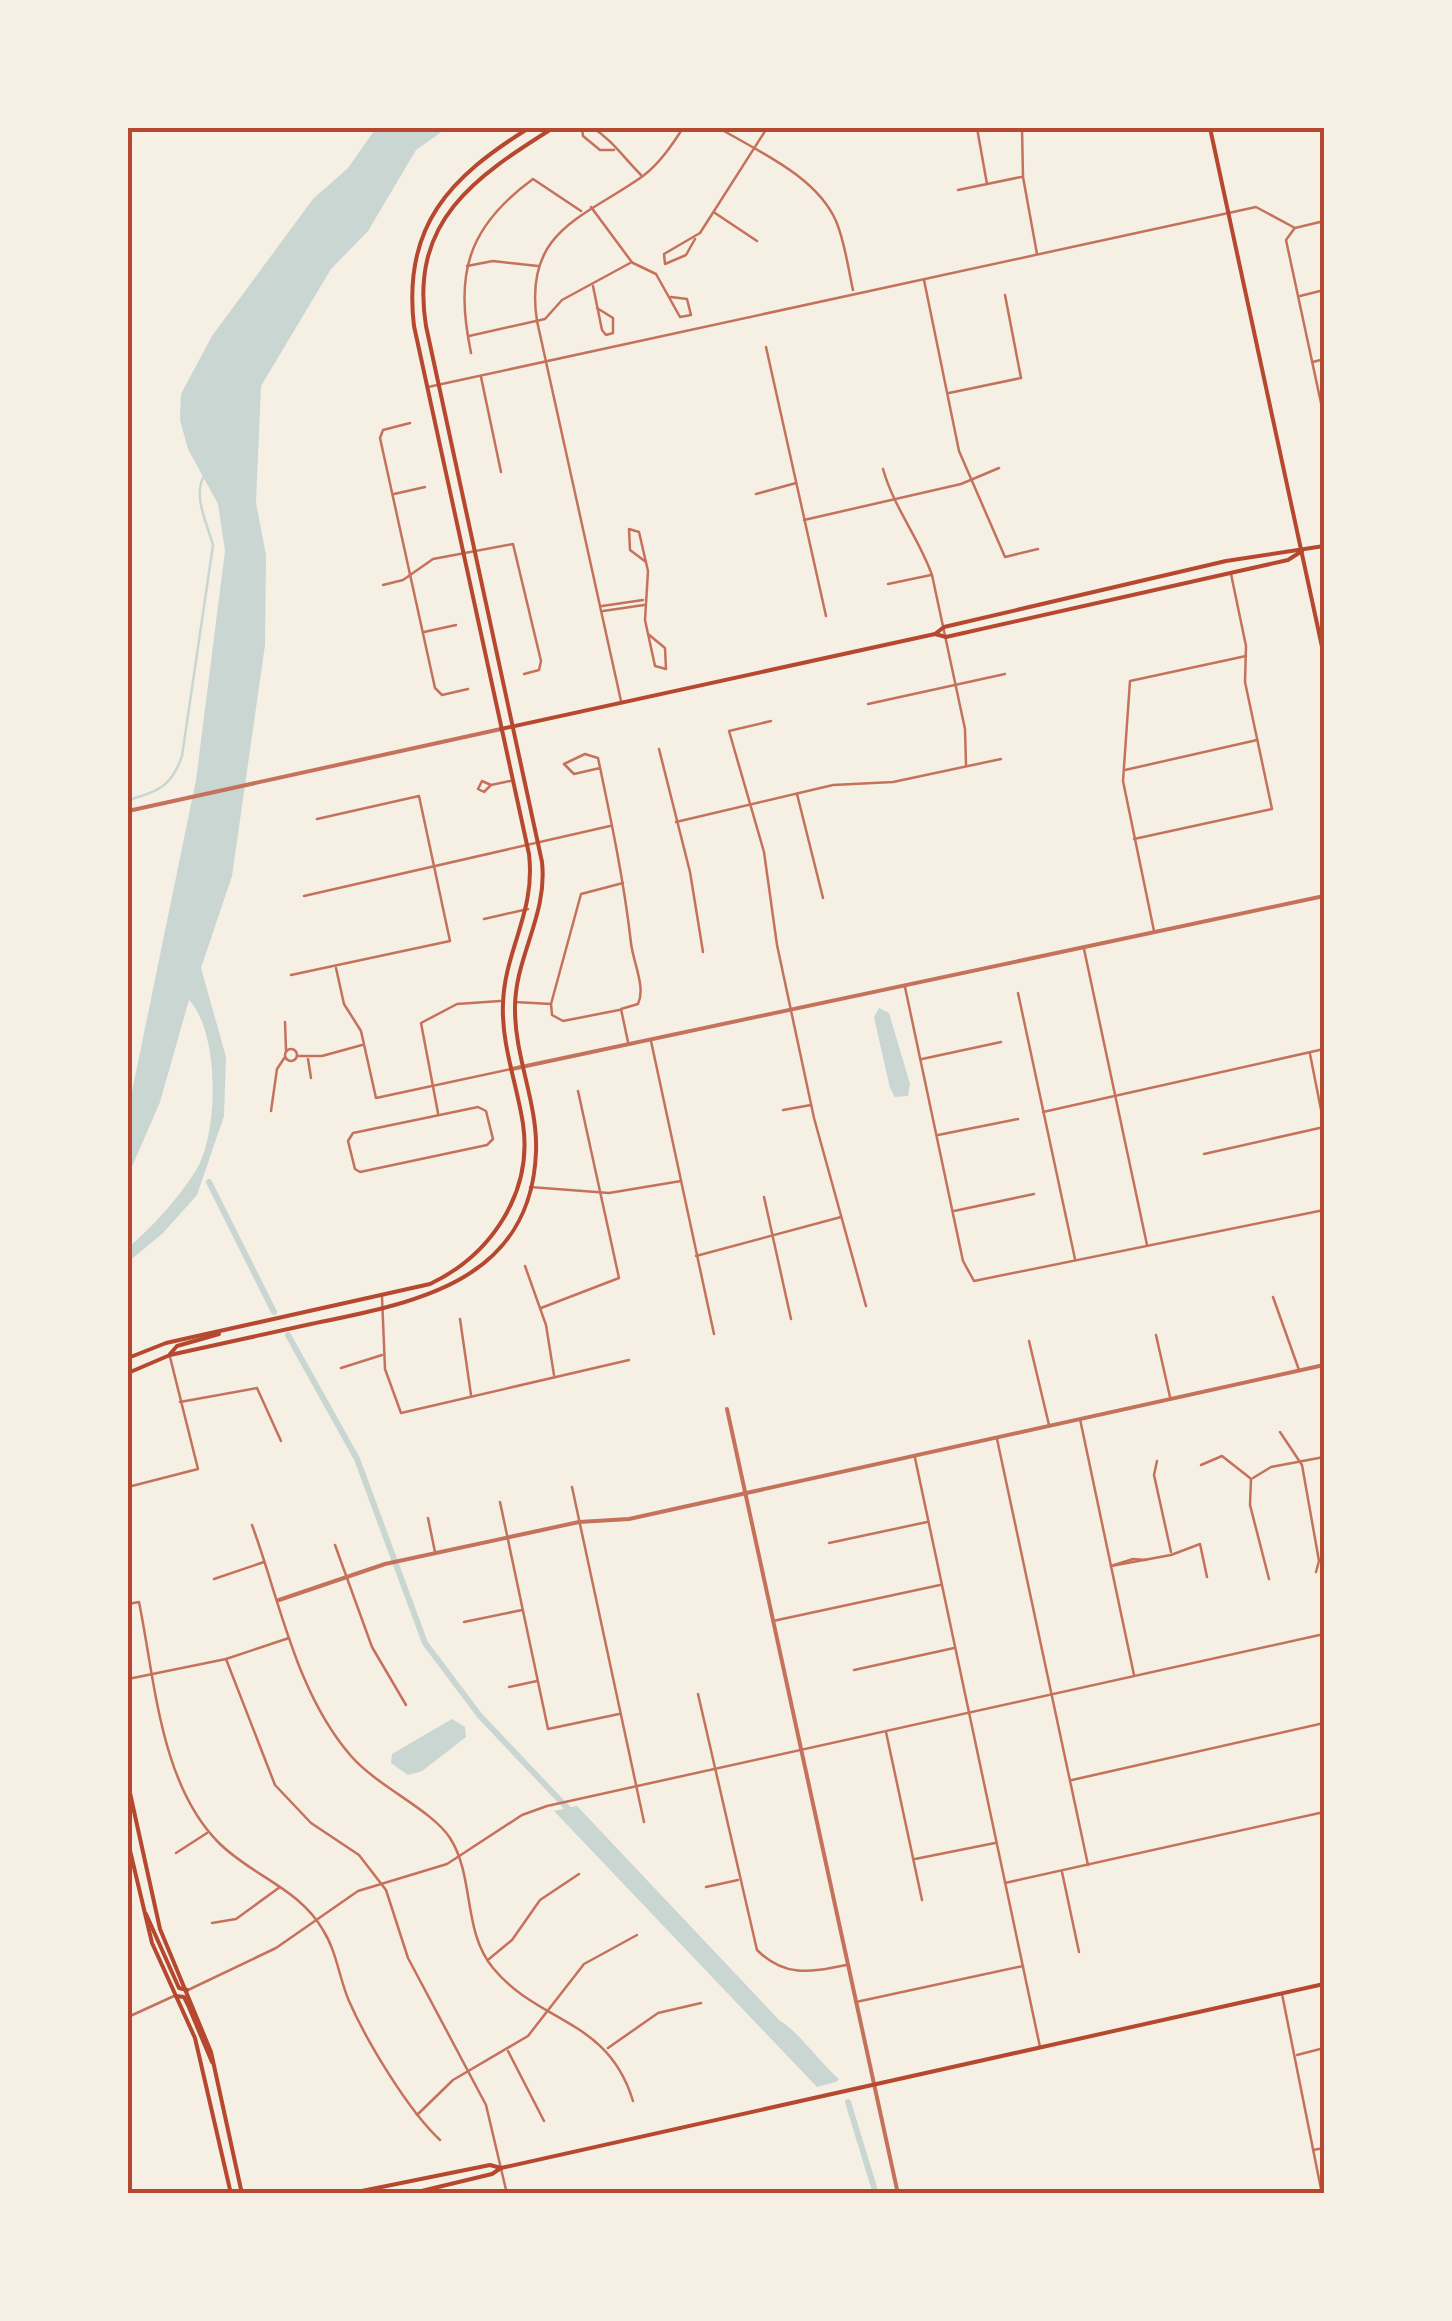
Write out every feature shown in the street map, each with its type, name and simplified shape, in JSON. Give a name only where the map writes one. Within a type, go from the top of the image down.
[{"type":"main road","points":[[128,1358],[153,1347],[419,1288],[462,1266],[494,1236],[518,1184],[524,1145],[503,1001],[508,971],[528,909],[528,847],[412,312],[413,271],[421,238],[438,205],[461,176],[529,128]]},
{"type":"main road","points":[[128,1373],[170,1355],[429,1297],[476,1270],[506,1241],[530,1188],[536,1150],[515,1002],[541,907],[539,842],[439,384],[423,289],[441,226],[474,182],[554,128]]},
{"type":"main road","points":[[1210,128],[1324,656]]},
{"type":"main road","points":[[500,729],[936,634],[944,627],[1226,561],[1324,546]]},
{"type":"main road","points":[[936,634],[946,637],[1288,560],[1302,551]]},
{"type":"main road","points":[[170,1355],[174,1348],[209,1340],[223,1331]]},
{"type":"main road","points":[[128,1784],[158,1922],[216,2070],[242,2194]]},
{"type":"main road","points":[[128,1842],[142,1907],[200,2054],[231,2194]]},
{"type":"main road","points":[[142,1907],[178,1988],[187,1990]]},
{"type":"main road","points":[[409,2194],[502,2168],[1324,1984]]},
{"type":"main road","points":[[176,1996],[184,1996],[216,2070]]},
{"type":"main road","points":[[347,2194],[490,2165],[502,2168]]},
{"type":"street","points":[[582,128],[582,136],[600,150],[615,150]]},
{"type":"street","points":[[593,128],[612,141],[615,150],[642,176]]},
{"type":"street","points":[[621,703],[534,299],[540,266],[553,239],[582,211],[642,176],[683,128]]},
{"type":"street","points":[[719,128],[804,182],[830,209],[854,293]]},
{"type":"street","points":[[695,239],[677,243],[664,254],[665,264],[686,255],[767,128]]},
{"type":"street","points":[[977,128],[987,184]]},
{"type":"street","points":[[1022,128],[1023,177],[1037,256]]},
{"type":"street","points":[[958,190],[1023,177]]},
{"type":"street","points":[[471,353],[462,304],[466,266],[482,231],[533,179],[582,211]]},
{"type":"street","points":[[590,206],[632,262],[656,274],[680,317],[692,315],[687,299],[671,297]]},
{"type":"street","points":[[427,387],[1229,213],[1262,207],[1295,228]]},
{"type":"street","points":[[714,212],[757,240]]},
{"type":"street","points":[[1324,221],[1295,228],[1286,240],[1324,417]]},
{"type":"street","points":[[466,266],[493,261],[540,266]]},
{"type":"street","points":[[468,337],[551,316],[562,300],[632,262]]},
{"type":"street","points":[[924,278],[970,481],[995,525],[1005,557],[1038,549]]},
{"type":"street","points":[[592,284],[604,333],[614,333],[614,318],[598,308]]},
{"type":"street","points":[[1298,296],[1324,290]]},
{"type":"street","points":[[948,393],[1021,378],[1004,295]]},
{"type":"street","points":[[766,347],[826,616]]},
{"type":"street","points":[[1313,362],[1324,359]]},
{"type":"street","points":[[480,376],[501,472]]},
{"type":"street","points":[[410,423],[381,433],[422,632],[438,694],[468,689]]},
{"type":"street","points":[[804,520],[894,502],[970,481],[1000,468]]},
{"type":"street","points":[[882,470],[932,575],[965,729],[966,766]]},
{"type":"street","points":[[756,494],[797,483]]},
{"type":"street","points":[[392,494],[425,487]]},
{"type":"street","points":[[646,562],[630,550],[629,529],[640,532],[646,562],[644,603],[648,634],[655,666],[662,670],[668,663],[665,648],[648,634]]},
{"type":"street","points":[[382,586],[410,575],[433,559],[513,544],[542,666],[524,674]]},
{"type":"street","points":[[1134,838],[1272,809],[1245,682],[1246,656],[1230,573]]},
{"type":"street","points":[[888,584],[932,575]]},
{"type":"street","points":[[601,609],[644,603]]},
{"type":"street","points":[[422,632],[456,625]]},
{"type":"street","points":[[1154,932],[1124,770],[1130,681],[1246,656]]},
{"type":"street","points":[[868,704],[1005,674]]},
{"type":"street","points":[[771,721],[729,731],[764,852],[811,1104],[866,1306]]},
{"type":"street","points":[[128,811],[500,729]]},
{"type":"street","points":[[1124,770],[1257,740]]},
{"type":"street","points":[[659,749],[690,872],[703,952]]},
{"type":"street","points":[[600,768],[574,774],[564,764],[592,754],[600,768],[624,883],[642,994],[635,1006],[563,1021],[552,1014],[551,1004],[580,896],[624,883]]},
{"type":"street","points":[[676,822],[833,784],[893,782],[1001,759]]},
{"type":"street","points":[[492,785],[512,780]]},
{"type":"street","points":[[797,792],[823,898]]},
{"type":"street","points":[[291,976],[450,941],[419,796],[316,818]]},
{"type":"street","points":[[304,896],[612,826]]},
{"type":"street","points":[[336,966],[344,1004],[364,1044],[376,1098],[1324,896]]},
{"type":"street","points":[[484,918],[528,909]]},
{"type":"street","points":[[1084,948],[1147,1246]]},
{"type":"street","points":[[904,985],[963,1261],[974,1281],[1010,1277],[1075,1259],[1324,1210]]},
{"type":"street","points":[[1018,993],[1075,1259]]},
{"type":"street","points":[[438,1115],[421,1023],[457,1004],[503,1001]]},
{"type":"street","points":[[515,1002],[551,1004]]},
{"type":"street","points":[[620,1009],[628,1044]]},
{"type":"street","points":[[285,1022],[282,1038],[290,1061],[297,1056],[308,1058],[364,1044]]},
{"type":"street","points":[[651,1040],[714,1334]]},
{"type":"street","points":[[920,1060],[1001,1042]]},
{"type":"street","points":[[270,1111],[277,1069],[286,1054],[294,1050],[297,1056]]},
{"type":"street","points":[[1043,1112],[1324,1050]]},
{"type":"street","points":[[1204,1154],[1324,1127],[1310,1053]]},
{"type":"street","points":[[308,1058],[311,1078]]},
{"type":"street","points":[[541,1308],[619,1278],[606,1235],[601,1193],[578,1091]]},
{"type":"street","points":[[783,1110],[811,1104]]},
{"type":"street","points":[[483,1108],[493,1139],[490,1144],[356,1172],[350,1136],[438,1115],[483,1108]]},
{"type":"street","points":[[936,1136],[1018,1119]]},
{"type":"street","points":[[530,1188],[601,1193],[682,1180]]},
{"type":"street","points":[[952,1211],[1034,1194]]},
{"type":"street","points":[[764,1197],[791,1319]]},
{"type":"street","points":[[696,1256],[842,1217]]},
{"type":"street","points":[[525,1266],[541,1308],[554,1377]]},
{"type":"street","points":[[382,1297],[383,1355],[401,1413],[629,1360]]},
{"type":"street","points":[[1272,1297],[1299,1372]]},
{"type":"street","points":[[460,1319],[471,1395]]},
{"type":"street","points":[[1156,1335],[1171,1399]]},
{"type":"street","points":[[1029,1340],[1049,1426]]},
{"type":"street","points":[[128,1487],[198,1469],[170,1355]]},
{"type":"street","points":[[340,1368],[383,1355]]},
{"type":"street","points":[[279,1600],[385,1564],[579,1522],[609,1523],[746,1494],[1324,1365]]},
{"type":"street","points":[[180,1402],[257,1388],[281,1441]]},
{"type":"street","points":[[727,1409],[898,2194]]},
{"type":"street","points":[[1080,1419],[1134,1676]]},
{"type":"street","points":[[1280,1432],[1288,1438],[1299,1462],[1319,1562],[1316,1572]]},
{"type":"street","points":[[997,1438],[1088,1865]]},
{"type":"street","points":[[1200,1465],[1222,1456],[1251,1480]]},
{"type":"street","points":[[1251,1480],[1271,1467],[1324,1456]]},
{"type":"street","points":[[914,1457],[1040,2048]]},
{"type":"street","points":[[1157,1461],[1154,1475],[1171,1555]]},
{"type":"street","points":[[1251,1480],[1250,1506],[1269,1579]]},
{"type":"street","points":[[572,1487],[644,1822]]},
{"type":"street","points":[[500,1502],[548,1729],[620,1713]]},
{"type":"street","points":[[428,1518],[435,1553]]},
{"type":"street","points":[[829,1544],[928,1522]]},
{"type":"street","points":[[252,1525],[315,1700],[334,1735],[378,1783],[438,1824],[458,1858],[474,1930],[488,1960],[511,1985],[606,2049],[623,2073],[633,2101]]},
{"type":"street","points":[[1111,1566],[1171,1555],[1200,1544],[1206,1577]]},
{"type":"street","points":[[336,1545],[372,1647],[406,1705]]},
{"type":"street","points":[[214,1579],[266,1562]]},
{"type":"street","points":[[773,1622],[942,1585]]},
{"type":"street","points":[[128,1604],[139,1602],[174,1767],[187,1798],[208,1832],[236,1858],[281,1886],[316,1919],[332,1946],[351,2006],[416,2116],[440,2140]]},
{"type":"street","points":[[464,1622],[523,1610]]},
{"type":"street","points":[[187,1990],[270,1952],[352,1894],[458,1858],[522,1815],[552,1805],[1324,1634]]},
{"type":"street","points":[[128,1680],[226,1660],[291,1638]]},
{"type":"street","points":[[854,1670],[956,1648]]},
{"type":"street","points":[[226,1660],[274,1784],[304,1817],[359,1854],[382,1882],[408,1958],[490,2115],[508,2194]]},
{"type":"street","points":[[509,1687],[538,1680]]},
{"type":"street","points":[[698,1694],[750,1935],[768,1962],[793,1972],[846,1964]]},
{"type":"street","points":[[1070,1780],[1324,1723]]},
{"type":"street","points":[[886,1730],[922,1900]]},
{"type":"street","points":[[1005,1882],[1324,1812]]},
{"type":"street","points":[[176,1853],[208,1832]]},
{"type":"street","points":[[914,1860],[996,1842]]},
{"type":"street","points":[[1062,1870],[1079,1952]]},
{"type":"street","points":[[488,1960],[512,1940],[540,1900],[579,1874]]},
{"type":"street","points":[[706,1887],[739,1880]]},
{"type":"street","points":[[212,1923],[236,1919],[281,1886]]},
{"type":"street","points":[[416,2116],[445,2086],[528,2036],[584,1964],[637,1935]]},
{"type":"street","points":[[854,2003],[1023,1966]]},
{"type":"street","points":[[1282,1994],[1322,2194]]},
{"type":"street","points":[[128,2017],[176,1996]]},
{"type":"street","points":[[606,2049],[647,2019],[701,2004]]},
{"type":"street","points":[[1294,2055],[1324,2048]]},
{"type":"street","points":[[508,2050],[544,2121]]},
{"type":"street","points":[[1313,2150],[1324,2148]]},
{"type":"shaded area","points":[[376,128],[447,128],[416,150],[368,231],[331,269],[261,386],[256,503],[266,555],[265,645],[232,876],[201,968],[226,1057],[224,1116],[197,1195],[163,1233],[128,1262],[128,1248],[164,1212],[195,1172],[203,1156],[212,1110],[211,1059],[206,1035],[189,1000],[160,1102],[128,1176],[128,1111],[196,780],[225,551],[218,504],[188,449],[180,420],[181,394],[212,336],[313,199],[348,168]]},
{"type":"shaded area","points":[[879,1008],[889,1013],[910,1084],[908,1096],[895,1097],[890,1088],[874,1017]]},
{"type":"shaded area","points":[[452,1719],[465,1727],[466,1737],[422,1771],[408,1775],[391,1763],[392,1754]]},
{"type":"shaded area","points":[[577,1806],[839,2079],[836,2082],[817,2087],[554,1811]]},
{"type":"waterway","points":[[128,800],[162,786],[174,774],[182,756],[213,545],[200,499],[206,473]]},
{"type":"waterway","points":[[209,1182],[274,1312]]},
{"type":"waterway","points":[[288,1335],[357,1459],[425,1643],[480,1716],[572,1813]]},
{"type":"waterway","points":[[848,2102],[876,2194]]}]
